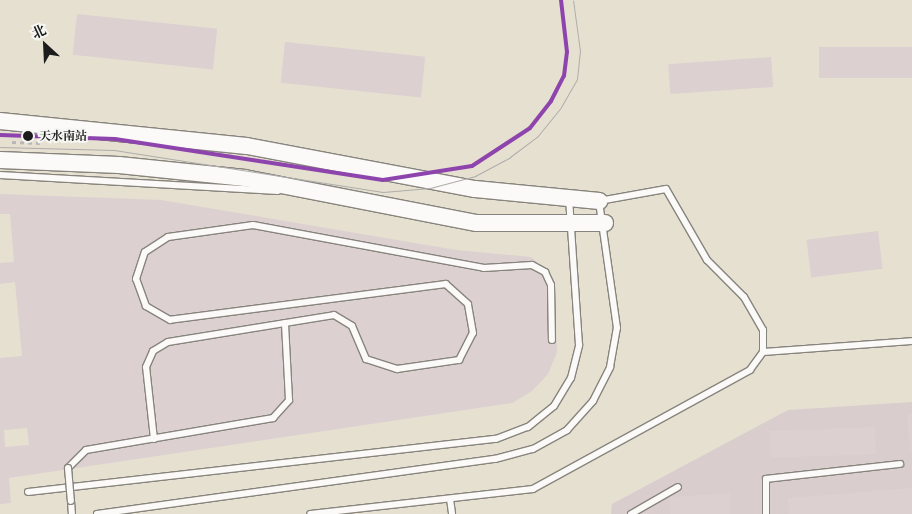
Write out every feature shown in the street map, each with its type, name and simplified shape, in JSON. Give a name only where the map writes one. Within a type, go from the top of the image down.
[{"type":"street","points":[[0,121],[247,146],[475,189],[570,200],[599,201]]},
{"type":"street","points":[[0,160],[129,166],[334,192],[477,223],[573,220],[604,223]]},
{"type":"lane","points":[[0,175],[218,191],[334,192]]},
{"type":"lane","points":[[97,514],[533,449],[567,430],[593,402],[610,367],[617,328],[604,223],[599,201],[666,188],[707,260],[744,297],[763,330],[763,352],[750,370],[533,489],[450,499],[385,502],[310,514]]},
{"type":"lane","points":[[28,492],[496,439],[528,427],[554,406],[567,385],[579,345],[573,220],[570,200]]},
{"type":"lane","points":[[154,438],[146,367],[153,351],[168,342],[341,316],[352,326],[366,359],[386,369],[459,360],[473,333],[468,304],[446,284],[170,320],[157,315],[139,294],[138,265],[144,252],[168,237],[253,225],[484,268],[532,265],[545,272],[551,285],[552,340]]},
{"type":"lane","points":[[72,514],[68,468],[86,450],[273,418],[289,400],[285,323]]},
{"type":"lane","points":[[763,352],[912,341]]},
{"type":"lane","points":[[766,514],[766,479],[900,464]]},
{"type":"lane","points":[[631,514],[678,488]]},
{"type":"lane","points":[[450,499],[452,514]]},
{"type":"path","points":[[12,142],[46,143]]},
{"type":"shaded area","points":[[912,402],[912,514],[611,514],[612,504],[788,410]]},
{"type":"building","points":[[77,14],[217,29],[213,70],[73,55]]},
{"type":"building","points":[[285,42],[425,57],[421,98],[281,83]]},
{"type":"building","points":[[819,47],[912,47],[912,78],[819,78]]},
{"type":"building","points":[[771,57],[773,87],[670,94],[668,64]]},
{"type":"building","points":[[0,194],[161,200],[456,250],[531,257],[554,279],[557,352],[548,374],[532,391],[512,403],[9,478],[11,503],[0,504],[0,358],[22,356],[15,282],[0,284],[0,263],[14,262],[10,214],[0,214]],"holes":[[[27,428],[29,445],[5,447],[4,430]]]},
{"type":"building","points":[[878,231],[883,269],[811,277],[807,240]]},
{"type":"building","points":[[907,414],[912,414],[912,451],[910,451]]},
{"type":"building","points":[[875,427],[876,454],[771,458],[770,431]]},
{"type":"building","points":[[912,488],[912,514],[789,514],[788,498]]},
{"type":"building","points":[[730,493],[731,514],[670,514],[669,497]]},
{"type":"tram line","points":[[0,147],[114,150],[383,192],[430,188],[475,176],[510,157],[537,137],[561,107],[577,79],[580,51],[573,0]]},
{"type":"transit line","points":[[0,135],[115,139],[383,180],[472,166],[530,128],[551,101],[564,76],[567,52],[561,0]]},
{"type":"place","name":"天水南站","points":[[28,136]]}]
